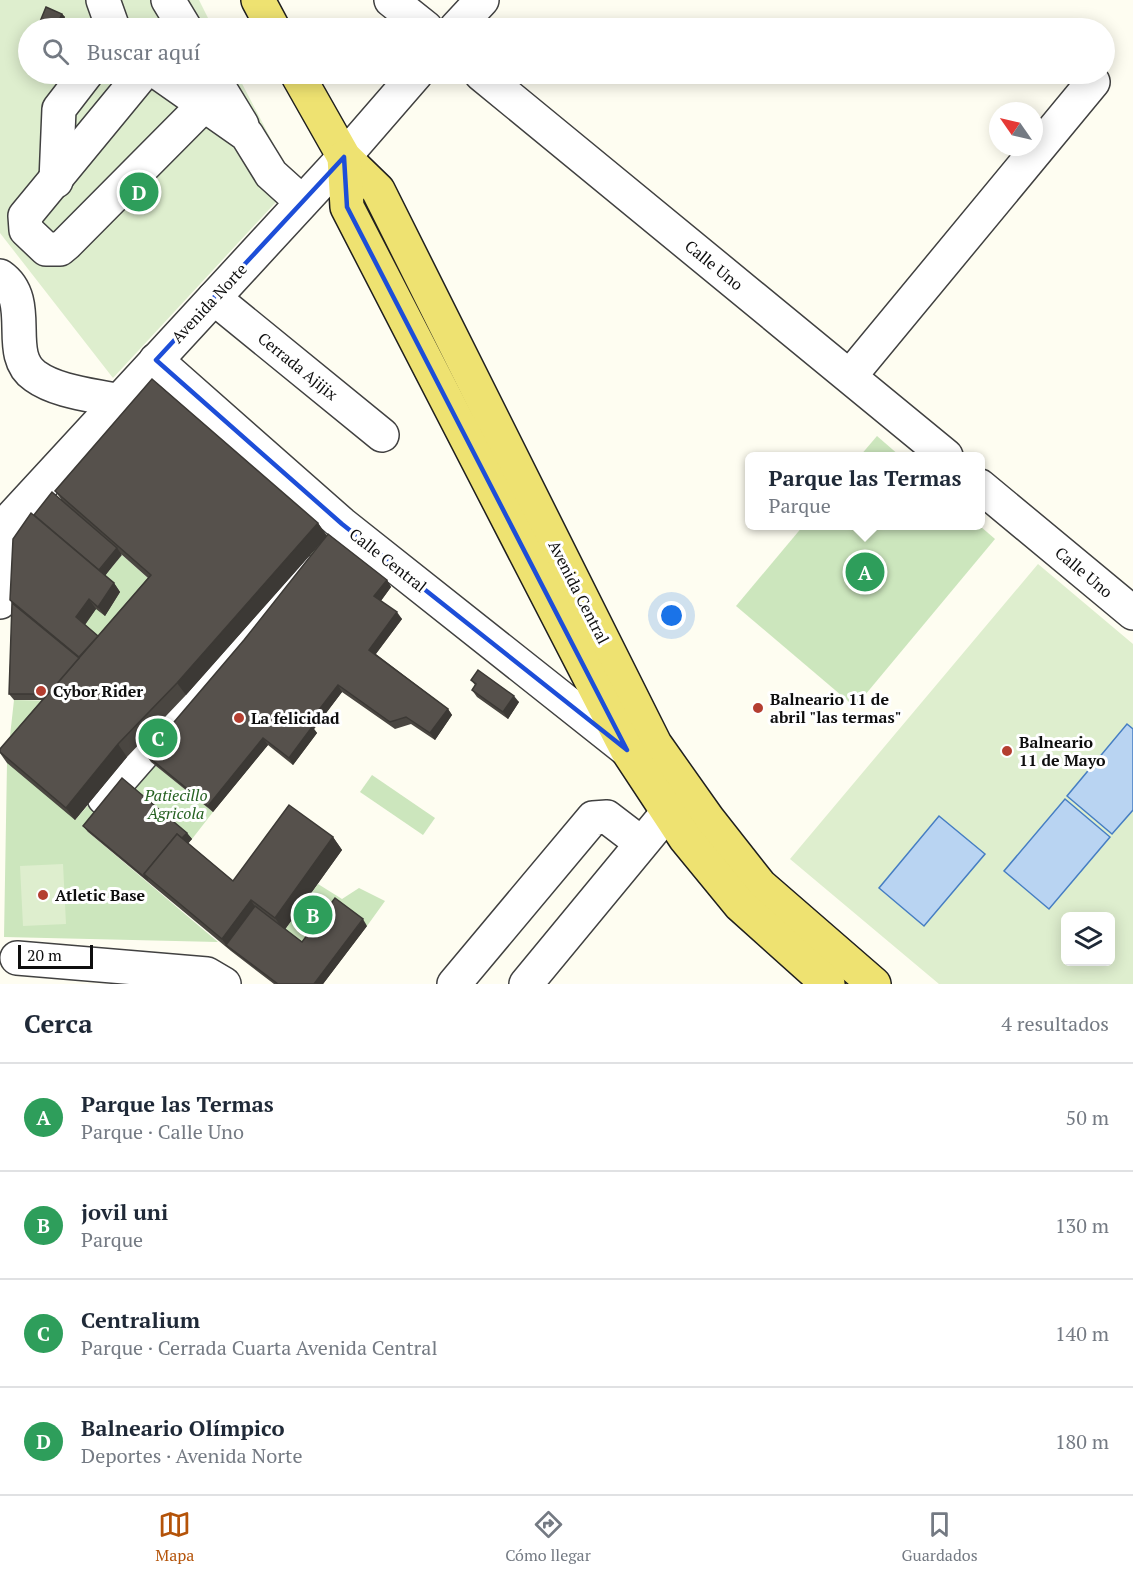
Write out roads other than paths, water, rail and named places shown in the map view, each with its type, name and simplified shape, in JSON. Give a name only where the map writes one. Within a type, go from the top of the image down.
[{"type":"main road","points":[[258,0],[268,18]]},
{"type":"main road","name":"Avenida Central","points":[[303,84],[344,157],[378,190],[655,744],[708,819],[760,885],[874,984]]},
{"type":"main road","name":"Avenida Central","points":[[344,157],[347,207],[627,750],[685,838],[740,905],[828,984]]},
{"type":"street","points":[[103,0],[109,18]]},
{"type":"street","points":[[391,0],[414,18]]},
{"type":"street","points":[[465,18],[482,0]]},
{"type":"street","points":[[56,181],[59,109],[78,84]]},
{"type":"street","points":[[134,84],[56,181],[29,210],[24,223],[30,236],[46,249],[53,250],[66,244],[208,89]]},
{"type":"street","points":[[192,84],[208,89],[247,135],[271,174],[302,202]]},
{"type":"street","name":"Avenida Norte","points":[[2,529],[344,157],[407,84]]},
{"type":"street","name":"Calle Uno","points":[[493,84],[941,452]]},
{"type":"street","points":[[850,376],[1091,84]]},
{"type":"street","points":[[0,276],[9,283],[19,307],[19,346],[24,363],[34,376],[58,386],[119,401]]},
{"type":"street","name":"Cerrada Ajijix","points":[[214,298],[382,435]]},
{"type":"street","name":"Calle Central","points":[[156,360],[342,524],[627,750]]},
{"type":"street","name":"Calle Uno","points":[[985,489],[1133,613]]},
{"type":"street","points":[[104,798],[342,524]]},
{"type":"street","points":[[0,602],[2,529]]},
{"type":"street","points":[[526,984],[668,812]]},
{"type":"street","points":[[454,984],[593,818],[607,817],[641,843]]},
{"type":"street","points":[[17,958],[207,974],[224,984]]},
{"type":"water","points":[[1127,724],[1133,729],[1133,810],[1112,834],[1067,796]]},
{"type":"water","points":[[1065,799],[1110,837],[1049,909],[1004,871]]},
{"type":"water","points":[[939,816],[985,854],[924,926],[879,888]]},
{"type":"place","name":"Balneario Olímpico","points":[[139,192]]},
{"type":"place","name":"Parque las Termas","points":[[865,572]]},
{"type":"place","name":"Cybor Rider","points":[[41,691]]},
{"type":"place","name":"Balneario 11 de abril \"las termas\"","points":[[758,708]]},
{"type":"place","name":"La felicidad","points":[[239,718]]},
{"type":"place","name":"Centralium","points":[[158,738]]},
{"type":"place","name":"Balneario 11 de Mayo","points":[[1007,751]]},
{"type":"place","name":"Atletic Base","points":[[43,895]]},
{"type":"place","name":"jovil uni","points":[[313,915]]},
{"type":"park label","name":"Patiecillo Agricola","points":[[176,804]]}]
